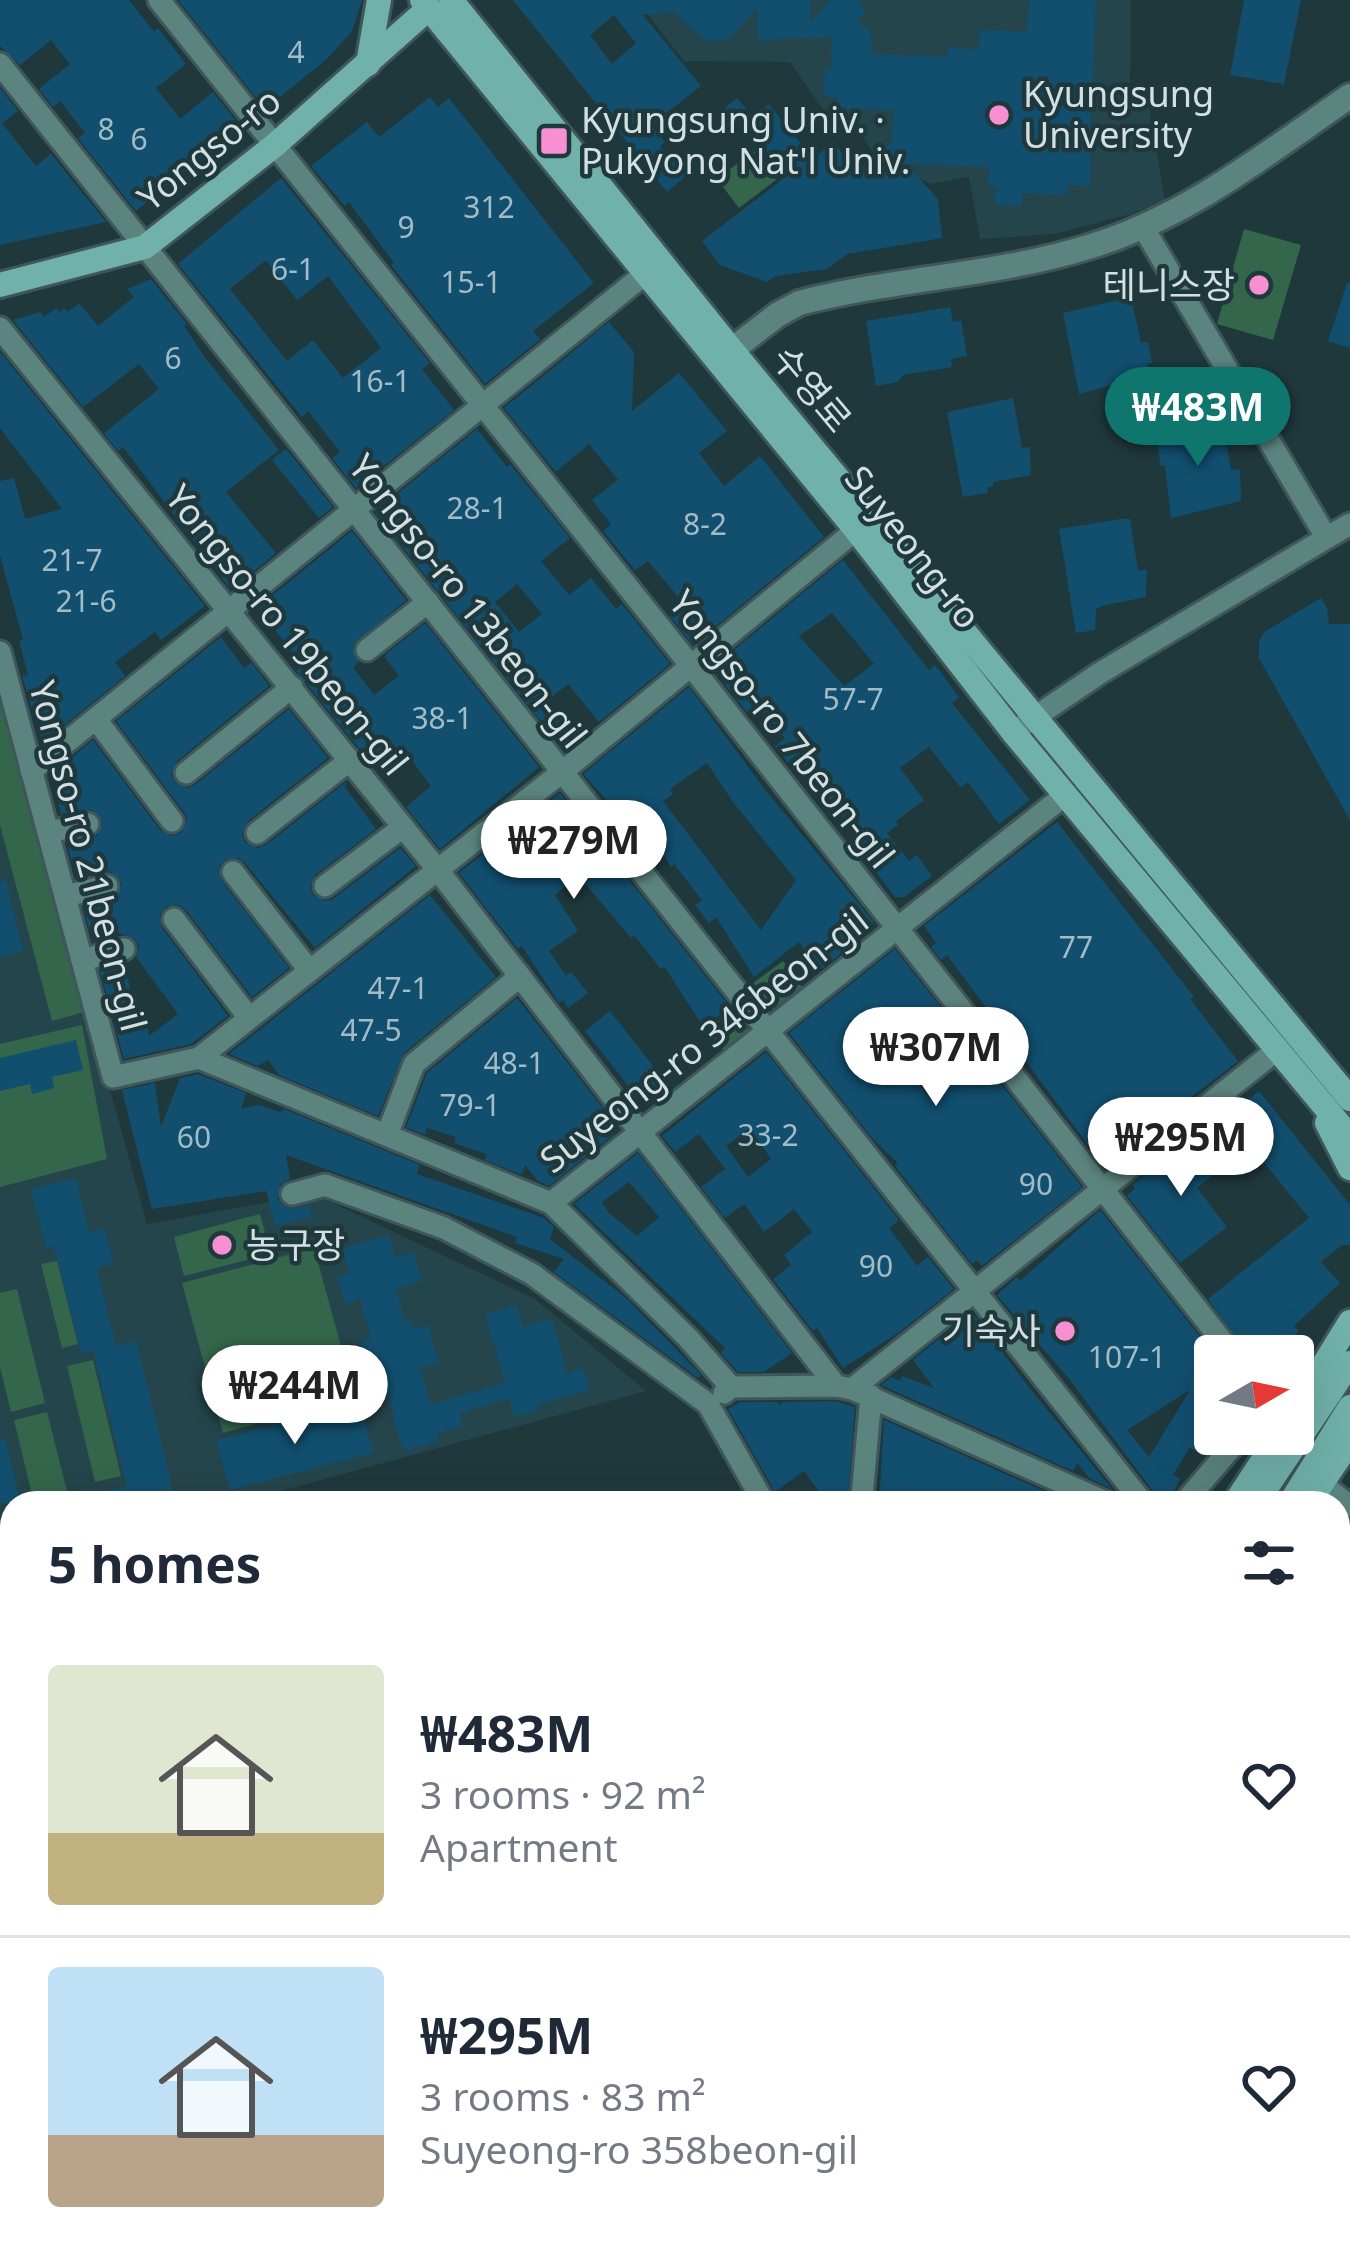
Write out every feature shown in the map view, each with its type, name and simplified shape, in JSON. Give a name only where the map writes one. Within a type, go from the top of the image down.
[{"type":"main road","points":[[368,64],[379,0]]},
{"type":"main road","name":"Yongso-ro","points":[[0,285],[145,247],[274,145],[434,3]]},
{"type":"main road","name":"Suyeong-ro","points":[[434,3],[646,273],[724,355],[856,530],[1023,725],[1065,795],[1278,1049],[1316,1076],[1350,1137]]},
{"type":"main road","name":"수영로","points":[[434,3],[724,355],[864,506],[1023,725],[1316,1076],[1350,1099]]},
{"type":"main road","points":[[1350,1081],[1316,1076],[1350,1168]]},
{"type":"main road","points":[[1263,1491],[1345,1352],[1350,1326]]},
{"type":"main road","points":[[1314,1389],[1345,1352]]},
{"type":"main road","points":[[1298,1491],[1350,1407]]},
{"type":"main road","points":[[1318,1491],[1350,1441]]},
{"type":"main road","points":[[1243,1491],[1266,1455]]},
{"type":"street","name":"Yongso-ro 7beon-gil","points":[[159,0],[1217,1335]]},
{"type":"street","name":"Yongso-ro 13beon-gil","points":[[0,64],[1133,1491]]},
{"type":"street","points":[[724,355],[799,303],[1087,248],[1142,227],[1213,189],[1350,96]]},
{"type":"street","points":[[1142,227],[1326,536]]},
{"type":"street","points":[[32,771],[646,273]]},
{"type":"street","name":"Yongso-ro 19beon-gil","points":[[0,328],[231,610],[641,1132],[853,1390]]},
{"type":"street","points":[[1023,725],[1350,524]]},
{"type":"street","points":[[731,1388],[688,1338],[551,1203],[199,1058],[562,772],[856,530]]},
{"type":"street","points":[[367,650],[428,602]]},
{"type":"street","name":"Yongso-ro 21beon-gil","points":[[0,652],[113,1077],[199,1058]]},
{"type":"street","points":[[186,773],[292,687]]},
{"type":"street","points":[[96,719],[172,821]]},
{"type":"street","points":[[257,833],[350,760]]},
{"type":"street","name":"Suyeong-ro 346beon-gil","points":[[551,1203],[1065,795]]},
{"type":"street","points":[[48,832],[88,824]]},
{"type":"street","points":[[326,886],[403,827]]},
{"type":"street","points":[[233,872],[309,970]]},
{"type":"street","points":[[65,896],[107,886]]},
{"type":"street","points":[[174,919],[250,1018]]},
{"type":"street","points":[[82,960],[124,949]]},
{"type":"street","points":[[387,1135],[414,1064],[520,976]]},
{"type":"street","points":[[853,1390],[1278,1049]]},
{"type":"street","points":[[292,1194],[326,1185],[444,1228],[532,1274],[709,1404],[757,1491]]},
{"type":"street","points":[[709,1404],[731,1388],[853,1390],[1081,1491]]},
{"type":"street","points":[[853,1390],[862,1491]]},
{"type":"street","points":[[1194,1491],[1225,1455]]},
{"type":"shaded area","name":"Kyungsung University","points":[[636,0],[1131,0],[1130,95],[1147,95],[1165,200],[1054,234],[980,239],[969,177],[930,184],[874,154],[845,111],[830,120],[790,62],[684,61]]},
{"type":"shaded area","points":[[0,689],[147,1224],[314,1194],[535,1299],[646,1391],[282,1491],[0,1491]]},
{"type":"green space","points":[[754,151],[776,180],[739,208],[717,179]]},
{"type":"green space","name":"테니스장","points":[[1244,229],[1301,245],[1273,340],[1217,324]]},
{"type":"green space","points":[[0,701],[84,1012],[52,1021],[0,825]]},
{"type":"green space","points":[[783,961],[802,987],[772,1010],[752,984]]},
{"type":"green space","points":[[733,1010],[749,1030],[723,1050],[708,1030]]},
{"type":"green space","points":[[82,1025],[107,1159],[0,1187],[0,1044]]},
{"type":"green space","name":"농구장","points":[[260,1214],[271,1254],[184,1276],[174,1237]]},
{"type":"green space","points":[[314,1248],[355,1397],[223,1433],[182,1283]]},
{"type":"green space","points":[[57,1261],[78,1344],[62,1348],[41,1264]]},
{"type":"green space","points":[[17,1289],[45,1403],[11,1412],[0,1367],[0,1293]]},
{"type":"green space","points":[[93,1360],[121,1476],[95,1482],[67,1366]]},
{"type":"green space","points":[[47,1412],[67,1491],[31,1491],[14,1420]]},
{"type":"building","points":[[0,0],[129,0],[186,64],[156,88],[180,119],[213,92],[240,126],[136,211],[78,138],[85,133],[60,101],[53,107],[39,89],[70,64],[51,40],[20,65],[0,46]]},
{"type":"building","points":[[178,0],[362,0],[352,31],[328,58],[265,109]]},
{"type":"building","points":[[513,0],[810,0],[811,22],[830,0],[859,0],[865,13],[857,21],[869,31],[874,54],[948,57],[948,47],[979,49],[980,30],[1027,32],[1029,0],[1096,0],[1090,131],[1097,131],[1096,148],[1091,147],[1090,186],[1068,185],[1067,195],[1022,193],[1022,206],[995,205],[996,187],[988,186],[989,167],[906,164],[938,199],[942,238],[847,254],[827,269],[776,276],[767,282],[720,265],[702,241],[783,179],[725,108],[737,98],[753,117],[769,104],[813,159],[833,142],[857,172],[892,142],[893,110],[838,108],[838,97],[823,96],[825,69],[831,69],[832,37],[758,40],[757,8],[729,39],[707,42],[674,12],[643,15],[701,86],[651,125],[665,142],[660,146],[686,176],[667,192]],"holes":[[[614,15],[636,43],[612,64],[590,35]]]},
{"type":"building","points":[[1244,0],[1301,0],[1284,84],[1230,75]]},
{"type":"building","points":[[0,88],[18,111],[2,123],[36,166],[51,154],[106,222],[0,245]]},
{"type":"building","points":[[430,97],[438,107],[449,98],[594,283],[533,331],[540,339],[485,384],[391,265],[394,263],[349,202],[345,206],[311,166],[367,122],[379,137]]},
{"type":"building","points":[[281,178],[430,363],[422,369],[454,410],[356,488],[332,458],[340,452],[308,411],[302,417],[178,264]],"holes":[[[266,260],[297,300],[328,276],[381,348],[343,378],[313,340],[287,361],[230,289]]]},
{"type":"building","points":[[151,279],[187,324],[204,356],[279,450],[226,492],[276,553],[231,590],[123,447],[118,451],[104,433],[159,389],[139,364],[83,407],[13,320],[40,312],[44,317],[56,308],[68,312],[79,303],[98,326],[134,297],[127,289]]},
{"type":"building","points":[[1350,283],[1350,348],[1328,341]]},
{"type":"building","points":[[1131,297],[1141,343],[1148,342],[1150,375],[1079,394],[1063,313]]},
{"type":"building","points":[[950,307],[953,322],[961,320],[967,356],[951,359],[952,367],[903,375],[898,382],[876,386],[866,321]]},
{"type":"building","points":[[609,322],[634,352],[632,411],[679,373],[727,431],[699,453],[724,486],[760,456],[824,537],[693,645],[670,616],[684,604],[648,561],[635,570],[603,531],[611,524],[592,500],[618,480],[589,444],[556,472],[504,408]]},
{"type":"building","points":[[0,352],[205,606],[161,640],[155,632],[115,662],[125,676],[42,743],[22,676],[28,675],[19,641],[23,640],[0,555],[0,481],[14,478],[25,519],[62,509],[0,428]]},
{"type":"building","points":[[1013,398],[1022,448],[1030,447],[1031,475],[993,482],[988,493],[963,497],[947,412]]},
{"type":"building","points":[[1211,423],[1212,427],[1223,425],[1231,470],[1240,469],[1241,501],[1171,518],[1165,465],[1161,466],[1155,434]]},
{"type":"building","points":[[477,429],[570,538],[541,561],[569,595],[591,578],[616,609],[622,604],[670,664],[599,722],[568,684],[545,702],[576,741],[564,751],[375,512]],"holes":[[[517,584],[542,614],[519,632],[495,602]]]},
{"type":"building","points":[[286,449],[333,507],[319,518],[272,460]]},
{"type":"building","points":[[1130,519],[1138,571],[1147,569],[1146,597],[1101,606],[1096,609],[1095,630],[1076,633],[1059,529]]},
{"type":"building","points":[[352,531],[406,600],[353,646],[359,662],[353,667],[374,695],[399,676],[384,656],[425,623],[539,767],[440,849],[406,807],[431,786],[404,750],[396,747],[373,765],[296,671],[302,666],[258,607]]},
{"type":"building","points":[[843,560],[929,670],[935,665],[959,697],[952,703],[1030,800],[999,824],[968,782],[961,788],[929,747],[900,768],[924,800],[887,833],[909,861],[917,855],[932,876],[904,897],[895,897],[824,792],[820,794],[797,765],[793,769],[775,746],[785,738],[760,708],[750,716],[712,668]],"holes":[[[832,613],[874,664],[844,686],[799,636]]]},
{"type":"building","points":[[1321,598],[1329,624],[1350,624],[1350,820],[1259,658],[1264,632]]},
{"type":"building","points":[[221,637],[244,668],[251,662],[269,686],[177,761],[171,774],[175,783],[187,788],[195,785],[289,709],[328,758],[248,821],[242,834],[246,843],[258,848],[266,845],[347,781],[345,787],[376,829],[315,875],[310,887],[314,896],[333,899],[400,848],[416,866],[315,948],[245,863],[238,858],[225,860],[219,867],[221,880],[289,968],[252,997],[186,910],[166,906],[160,914],[162,928],[228,1016],[191,1044],[124,1059],[100,971],[125,964],[137,1023],[146,1021],[149,1036],[178,1014],[136,957],[139,946],[134,938],[118,933],[93,942],[83,907],[116,898],[122,884],[110,871],[76,878],[67,843],[97,836],[103,822],[92,810],[61,814],[55,790],[74,786],[60,767],[93,740],[160,830],[173,836],[182,832],[187,820],[184,812],[116,721]]},
{"type":"building","points":[[689,687],[766,791],[873,921],[872,929],[819,971],[799,942],[754,977],[716,917],[709,923],[695,905],[702,900],[674,864],[671,867],[643,823],[633,830],[583,774]],"holes":[[[707,763],[796,880],[761,930],[663,801],[673,794],[670,789]]]},
{"type":"building","points":[[560,793],[730,1007],[704,1028],[664,966],[661,969],[634,935],[631,938],[579,876],[555,895],[578,931],[549,951],[566,976],[571,972],[588,993],[568,1008],[563,1000],[559,1003],[522,946],[518,949],[459,873]]},
{"type":"building","points":[[1057,822],[1238,1061],[1109,1161],[1100,1161],[947,955],[941,960],[924,926]]},
{"type":"building","points":[[6,881],[23,951],[0,957],[0,882]]},
{"type":"building","points":[[430,895],[496,977],[404,1053],[378,1116],[279,1075],[268,1060],[257,1066],[229,1054]]},
{"type":"building","points":[[895,949],[1082,1187],[982,1266],[977,1260],[972,1264],[895,1166],[898,1163],[872,1138],[789,1033]],"holes":[[[928,1022],[969,1071],[931,1100],[892,1049]]]},
{"type":"building","points":[[517,998],[616,1125],[614,1134],[549,1186],[525,1165],[522,1175],[485,1160],[487,1154],[454,1143],[456,1137],[427,1128],[425,1135],[406,1127],[427,1073]]},
{"type":"building","points":[[610,1011],[667,1084],[642,1103],[585,1031]]},
{"type":"building","points":[[76,1040],[83,1070],[52,1077],[54,1088],[32,1094],[30,1084],[0,1091],[0,1058]]},
{"type":"building","points":[[766,1052],[899,1220],[889,1228],[917,1266],[928,1257],[954,1289],[843,1368],[817,1328],[813,1331],[773,1279],[791,1265],[784,1255],[812,1232],[794,1209],[764,1232],[744,1204],[725,1218],[701,1187],[725,1169],[699,1134],[675,1152],[662,1136]],"holes":[[[750,1128],[771,1159],[748,1177],[726,1146]]]},
{"type":"building","points":[[198,1074],[246,1093],[241,1109],[259,1105],[284,1109],[420,1165],[417,1174],[544,1218],[554,1227],[550,1239],[626,1298],[701,1375],[698,1378],[554,1272],[564,1259],[515,1243],[517,1237],[286,1155],[290,1179],[281,1184],[278,1199],[289,1209],[309,1205],[312,1217],[275,1226],[266,1191],[152,1209],[122,1090],[155,1083],[161,1127],[180,1078]]},
{"type":"building","points":[[1259,1091],[1350,1205],[1350,1245],[1342,1245],[1321,1262],[1340,1283],[1294,1326],[1299,1331],[1296,1335],[1234,1335],[1208,1299],[1309,1218],[1227,1117]]},
{"type":"building","points":[[1199,1132],[1226,1164],[1197,1188],[1227,1227],[1180,1263],[1127,1196],[1135,1188],[1132,1185]]},
{"type":"building","points":[[638,1153],[792,1353],[764,1372],[738,1372],[721,1353],[725,1348],[574,1204]],"holes":[[[629,1182],[659,1217],[637,1236],[602,1202]]]},
{"type":"building","points":[[76,1178],[89,1232],[105,1228],[114,1264],[97,1268],[116,1346],[136,1341],[173,1491],[111,1491],[127,1486],[93,1350],[81,1353],[54,1246],[46,1248],[31,1189]]},
{"type":"building","points":[[1100,1210],[1198,1335],[1194,1335],[1194,1450],[1190,1447],[1173,1475],[1180,1479],[1174,1491],[1153,1491],[1070,1380],[997,1295],[1017,1277],[1020,1281]],"holes":[[[1190,1390],[1149,1457],[1127,1430]]]},
{"type":"building","points":[[389,1235],[395,1258],[413,1252],[422,1281],[396,1289],[405,1321],[411,1319],[414,1329],[428,1325],[439,1363],[420,1368],[431,1404],[505,1383],[485,1314],[516,1305],[523,1327],[552,1319],[567,1373],[584,1368],[590,1390],[539,1404],[540,1409],[514,1417],[509,1399],[459,1413],[462,1427],[436,1433],[439,1441],[406,1451],[384,1376],[372,1379],[361,1342],[371,1339],[360,1299],[345,1304],[337,1277],[349,1274],[342,1248]]},
{"type":"building","points":[[972,1312],[1112,1489],[1089,1478],[1077,1463],[1073,1471],[881,1385],[891,1377],[900,1381],[902,1376],[934,1388],[913,1360]]},
{"type":"building","points":[[835,1401],[855,1407],[849,1491],[818,1491],[804,1471],[774,1491],[728,1409],[740,1402]]},
{"type":"building","points":[[359,1403],[374,1453],[230,1490],[216,1440]]},
{"type":"building","points":[[884,1420],[1044,1491],[880,1491]]},
{"type":"building","points":[[0,1439],[5,1439],[18,1491],[0,1491]]},
{"type":"place","name":"Kyungsung University","points":[[999,115]]},
{"type":"place","name":"Kyungsung Univ. · Pukyong Nat'l Univ.","points":[[554,141]]},
{"type":"place","name":"테니스장","points":[[1259,285]]},
{"type":"place","name":"농구장","points":[[222,1245]]},
{"type":"place","name":"기숙사","points":[[1065,1331]]}]
